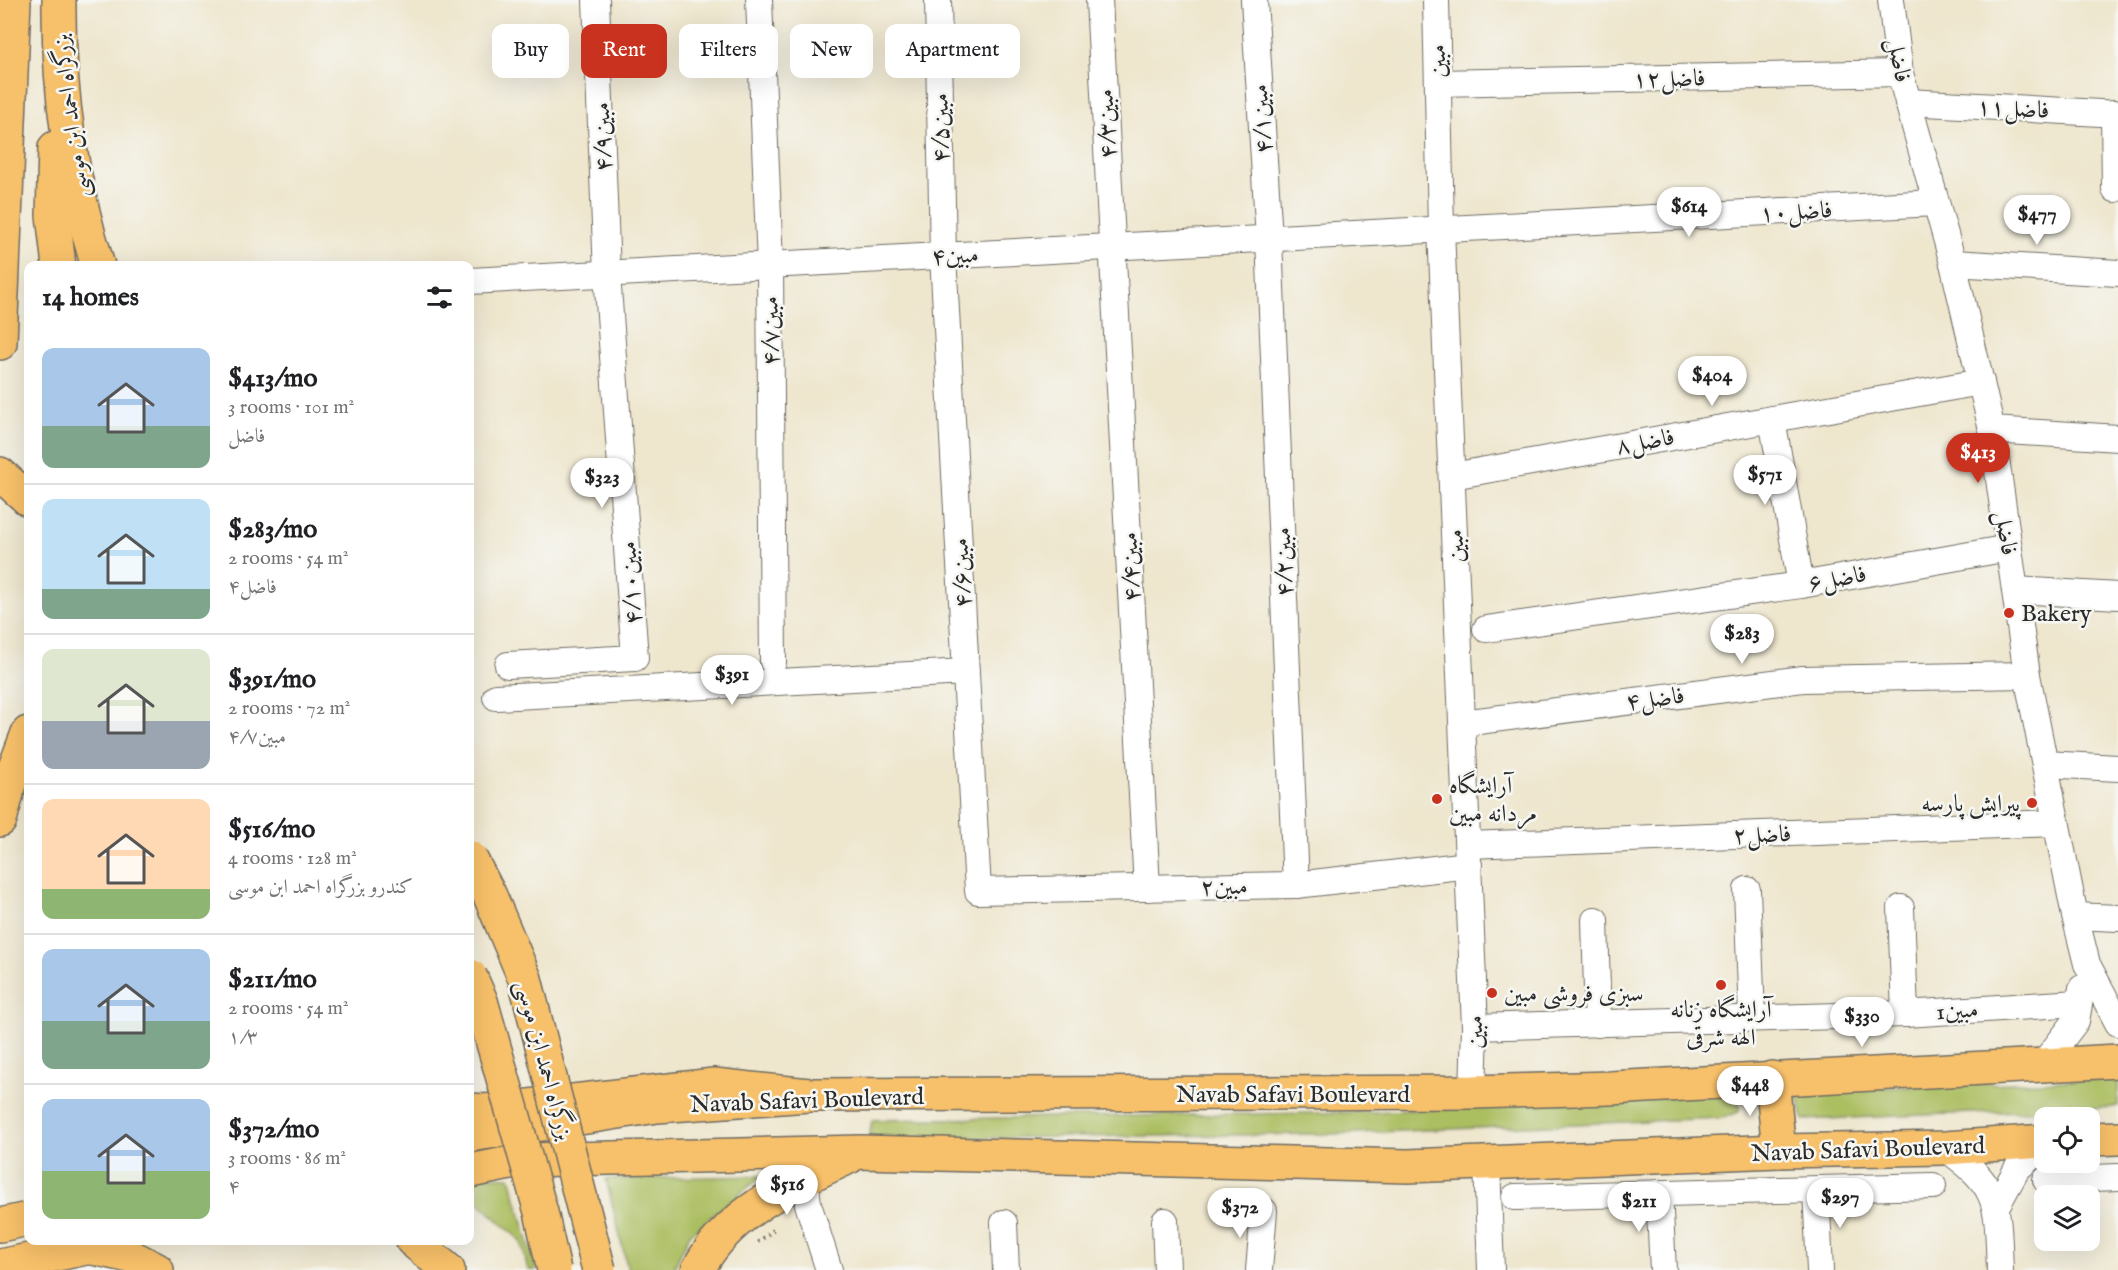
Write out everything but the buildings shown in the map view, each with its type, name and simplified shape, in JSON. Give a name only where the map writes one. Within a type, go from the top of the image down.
[{"type":"main road","points":[[0,343],[14,0]]},
{"type":"main road","name":"بزرگراه احمد ابن موسی","points":[[59,0],[59,33],[70,157],[84,220],[96,261]]},
{"type":"main road","points":[[58,261],[53,215],[59,33]]},
{"type":"main road","points":[[0,474],[24,495]]},
{"type":"main road","points":[[0,820],[11,778],[24,744]]},
{"type":"main road","name":"بزرگراه احمد ابن موسی","points":[[474,866],[490,896],[525,979],[599,1270]]},
{"type":"main road","name":"بزرگراه احمد ابن موسی","points":[[474,985],[481,1001],[537,1200],[554,1270]]},
{"type":"main road","name":"Navab Safavi Boulevard","points":[[474,1134],[657,1106],[809,1095],[1473,1092],[1610,1088],[2118,1061]]},
{"type":"main road","points":[[1772,1078],[1779,1151]]},
{"type":"main road","points":[[474,1110],[485,1111],[714,1085],[809,1095]]},
{"type":"main road","points":[[2100,1139],[2118,1138]]},
{"type":"main road","name":"Navab Safavi Boulevard","points":[[474,1170],[526,1160],[861,1152],[1408,1166],[2034,1144]]},
{"type":"main road","points":[[698,1270],[706,1252],[773,1194],[861,1152]]},
{"type":"main road","points":[[0,1225],[24,1220]]},
{"type":"main road","points":[[0,1266],[97,1245]]},
{"type":"main road","points":[[418,1245],[448,1270]]},
{"type":"main road","points":[[88,1247],[130,1256],[157,1270]]},
{"type":"street","name":"۴/۹مبین","points":[[596,0],[607,274]]},
{"type":"street","name":"۴/۷مبین","points":[[759,0],[770,265],[773,662]]},
{"type":"street","name":"۴/۵مبین","points":[[938,0],[943,256]]},
{"type":"street","name":"۴/۳مبین","points":[[1099,0],[1113,247]]},
{"type":"street","name":"۴/۱مبین","points":[[1254,0],[1269,239]]},
{"type":"street","name":"مبین","points":[[1436,0],[1441,230],[1475,1027],[1473,1092]]},
{"type":"street","name":"فاضل","points":[[1891,0],[1900,73],[1953,263],[1992,430],[2027,675],[2075,916],[2087,964],[2115,1011]]},
{"type":"street","name":"۱۲فاضل","points":[[1438,83],[1900,73]]},
{"type":"street","name":"۱۱فاضل","points":[[1908,102],[2116,114]]},
{"type":"street","points":[[2115,189],[2116,114]]},
{"type":"street","name":"۱۰فاضل","points":[[1441,230],[1935,203]]},
{"type":"street","name":"۴مبین","points":[[474,281],[1441,230]]},
{"type":"street","name":"۴/۲مبین","points":[[1269,239],[1296,885]]},
{"type":"street","name":"۴/۴مبین","points":[[1113,247],[1147,888]]},
{"type":"street","name":"۴/۶مبین","points":[[943,256],[978,891]]},
{"type":"street","points":[[1953,263],[2118,273]]},
{"type":"street","name":"۴/۱۰مبین","points":[[508,665],[635,658],[607,274]]},
{"type":"street","name":"۸فاضل","points":[[1452,476],[1981,382]]},
{"type":"street","points":[[1772,419],[1801,585]]},
{"type":"street","points":[[1992,430],[2118,438]]},
{"type":"street","name":"۶فاضل","points":[[1486,628],[1801,585],[2009,548]]},
{"type":"street","points":[[2015,591],[2118,596]]},
{"type":"street","points":[[496,697],[966,672]]},
{"type":"street","name":"۴فاضل","points":[[1463,723],[1803,679],[2027,675]]},
{"type":"street","points":[[2044,764],[2118,768]]},
{"type":"street","name":"۲فاضل","points":[[1468,855],[2056,823]]},
{"type":"street","name":"۲مبین","points":[[978,891],[1296,885],[1468,855]]},
{"type":"street","points":[[1747,890],[1752,1016]]},
{"type":"street","points":[[1901,908],[1905,1014]]},
{"type":"street","points":[[2075,916],[2118,918]]},
{"type":"street","points":[[1595,920],[1598,1024]]},
{"type":"street","name":"فاضل","points":[[2043,1065],[2076,1022],[2087,964]]},
{"type":"street","name":"1مبین","points":[[1475,1027],[1598,1024],[1752,1016],[1905,1014],[2078,1003]]},
{"type":"street","points":[[1945,1148],[1976,1173],[1997,1206],[2000,1270]]},
{"type":"street","points":[[1997,1206],[2017,1169],[2034,1153]]},
{"type":"street","points":[[1487,1163],[1491,1270]]},
{"type":"street","points":[[2046,1180],[2118,1177]]},
{"type":"street","points":[[806,1178],[808,1204],[829,1270]]},
{"type":"street","points":[[1515,1197],[1933,1186]]},
{"type":"street","points":[[1816,1190],[1820,1270]]},
{"type":"street","points":[[1659,1193],[1663,1270]]},
{"type":"street","points":[[1259,1270],[1264,1211]]},
{"type":"street","points":[[1165,1221],[1167,1270]]},
{"type":"street","points":[[1004,1223],[1006,1270]]},
{"type":"green space","points":[[2118,1079],[2118,1107],[2034,1107],[2034,1110],[1803,1120],[1797,1091]]},
{"type":"green space","points":[[1716,1094],[1739,1096],[1739,1112],[1723,1118],[1328,1134],[869,1139],[872,1120],[1372,1112]]},
{"type":"green space","points":[[474,1175],[510,1177],[536,1270],[528,1270],[521,1241],[474,1199]]},
{"type":"green space","points":[[762,1176],[690,1234],[673,1270],[628,1270],[606,1179]]},
{"type":"place","name":"Bakery","points":[[2009,613]]},
{"type":"place","name":"آرایشگاه مردانه مبین","points":[[1437,799]]},
{"type":"place","name":"پیرایش پارسه","points":[[2032,803]]},
{"type":"place","name":"آرایشگاه زنانه الهه شرقی","points":[[1721,985]]},
{"type":"place","name":"سبزی فروشی مبین","points":[[1492,993]]}]
